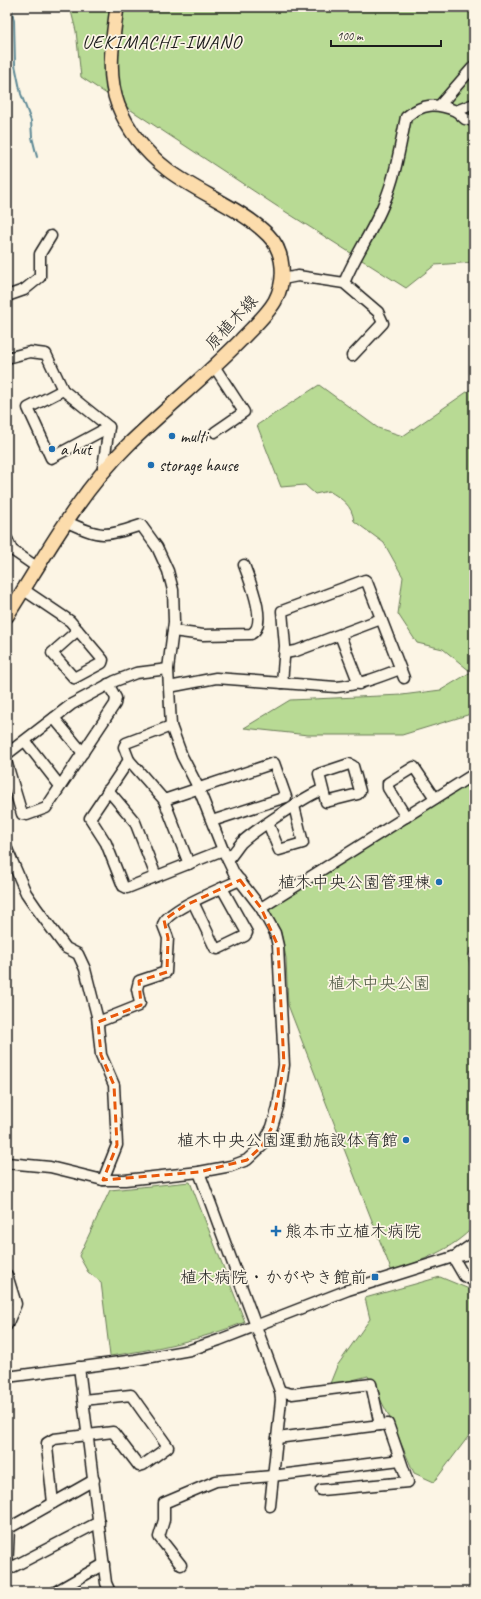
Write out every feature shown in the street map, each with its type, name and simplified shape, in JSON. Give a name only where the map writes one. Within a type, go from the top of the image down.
[{"type":"main road","name":"原植木線","points":[[7,616],[66,522],[102,474],[128,446],[214,366],[263,315],[274,301],[283,279],[281,261],[276,247],[268,235],[239,214],[169,171],[142,146],[128,126],[118,104],[112,81],[111,56],[117,7]]},
{"type":"street","points":[[440,105],[474,66]]},
{"type":"street","points":[[456,111],[474,104]]},
{"type":"street","points":[[344,283],[349,268],[385,202],[395,172],[406,117],[417,108],[440,105],[456,111],[465,119],[474,121]]},
{"type":"street","points":[[7,296],[24,290],[40,277],[40,254],[51,236]]},
{"type":"street","points":[[283,279],[298,276],[344,283],[378,312],[383,323],[352,356]]},
{"type":"street","points":[[7,358],[30,352],[46,354],[63,390],[109,427]]},
{"type":"street","points":[[214,366],[244,412],[215,432]]},
{"type":"street","points":[[63,390],[28,408],[51,458],[109,427]]},
{"type":"street","points":[[102,474],[109,427]]},
{"type":"street","points":[[7,1163],[50,1167],[102,1180],[125,1180],[199,1172],[231,1166],[247,1160],[262,1146],[272,1127],[278,1107],[284,1065],[278,946],[275,933],[261,908],[240,880],[228,860],[198,787],[182,756],[171,726],[168,669],[173,631],[173,590],[168,571],[157,547],[141,525],[116,533],[100,535],[66,522]]},
{"type":"street","points":[[7,539],[12,550],[11,553],[38,568]]},
{"type":"street","points":[[173,631],[203,635],[251,634],[255,632],[257,628],[257,604],[244,565]]},
{"type":"street","points":[[169,687],[216,678],[282,683],[336,687],[359,684],[402,674],[367,582],[361,581],[282,611],[285,653],[282,683]]},
{"type":"street","points":[[24,590],[70,621],[78,630],[103,662],[74,678],[52,653],[78,630]]},
{"type":"street","points":[[285,653],[340,635],[381,619]]},
{"type":"street","points":[[340,635],[359,684]]},
{"type":"street","points":[[7,754],[72,704],[108,684],[128,675],[168,669]]},
{"type":"street","points":[[7,764],[21,811],[24,815],[46,808],[115,704],[116,698],[108,684]]},
{"type":"street","points":[[54,718],[83,753]]},
{"type":"street","points":[[171,726],[125,744],[129,760],[164,800],[189,864]]},
{"type":"street","points":[[25,741],[60,786]]},
{"type":"street","points":[[129,760],[90,816],[90,820],[106,843],[122,885],[127,888],[223,850]]},
{"type":"street","points":[[164,800],[272,762],[292,808],[304,843],[279,850],[268,823]]},
{"type":"street","points":[[351,765],[360,791],[358,794],[329,802],[325,800],[322,790],[319,774],[351,765]]},
{"type":"street","points":[[406,817],[388,788],[388,783],[412,768],[416,768],[435,798]]},
{"type":"street","points":[[261,908],[474,774]]},
{"type":"street","points":[[108,790],[135,822],[156,876]]},
{"type":"street","points":[[228,860],[245,840],[268,823],[322,790]]},
{"type":"street","points":[[212,820],[286,797]]},
{"type":"street","points":[[7,849],[26,893],[66,948],[78,954],[85,969],[98,1022],[101,1055],[114,1085],[117,1145],[102,1180]]},
{"type":"street","points":[[98,1022],[138,1006],[140,1003],[137,989],[140,981],[166,972],[168,938],[163,922],[179,909],[240,880]]},
{"type":"street","points":[[193,902],[215,948],[218,949],[245,936],[247,932],[222,888]]},
{"type":"street","points":[[199,1172],[254,1326],[280,1391],[281,1400],[270,1506]]},
{"type":"street","points":[[453,1257],[474,1243]]},
{"type":"street","points":[[7,1377],[135,1360],[190,1350],[348,1290],[453,1257],[474,1252]]},
{"type":"street","points":[[453,1257],[464,1276],[474,1281]]},
{"type":"street","points":[[7,1275],[16,1304],[7,1325]]},
{"type":"street","points":[[79,1367],[106,1583],[110,1592]]},
{"type":"street","points":[[280,1391],[292,1394],[371,1384],[380,1425]]},
{"type":"street","points":[[53,1503],[48,1443],[54,1439],[114,1433],[139,1466],[143,1466],[168,1447],[131,1395],[84,1400]]},
{"type":"street","points":[[277,1438],[388,1424],[408,1482],[321,1490]]},
{"type":"street","points":[[181,1565],[159,1537],[164,1520],[164,1503],[216,1481],[272,1476],[400,1460]]},
{"type":"street","points":[[7,1570],[9,1528],[94,1480]]},
{"type":"street","points":[[7,1570],[99,1522]]},
{"type":"street","points":[[54,1592],[104,1564]]},
{"type":"highlighted area","points":[[240,880],[261,908],[278,946],[284,1065],[272,1127],[262,1146],[247,1160],[199,1172],[103,1180],[117,1145],[114,1085],[101,1055],[98,1022],[141,1005],[139,981],[167,972],[168,938],[164,920],[184,906]]},
{"type":"green space","points":[[70,7],[469,7],[474,12],[474,262],[435,265],[406,288],[275,205],[81,77],[76,31]]},
{"type":"green space","points":[[319,385],[378,428],[403,436],[474,387],[474,713],[402,735],[308,735],[244,728],[290,700],[402,695],[441,690],[471,672],[443,649],[417,643],[398,614],[403,577],[384,543],[354,521],[353,515],[346,503],[329,491],[315,494],[305,485],[281,487],[257,425]]},
{"type":"green space","name":"植木中央公園","points":[[474,777],[474,943],[468,956],[474,982],[474,1226],[456,1242],[436,1254],[392,1272],[288,1005],[286,958],[281,933],[266,909]]},
{"type":"green space","points":[[190,1182],[245,1322],[212,1334],[179,1343],[110,1356],[101,1282],[88,1272],[79,1256],[110,1190]]},
{"type":"green space","points":[[440,1277],[474,1291],[474,1429],[434,1482],[414,1473],[388,1414],[368,1376],[329,1386],[337,1366],[370,1319],[365,1298]]},
{"type":"waterway","points":[[11,7],[14,21],[15,65],[21,94],[31,121],[32,137],[37,157]]},
{"type":"place","name":"multi","points":[[172,436]]},
{"type":"place","name":"a hut","points":[[52,449]]},
{"type":"place","name":"storage hause","points":[[151,465]]},
{"type":"place","name":"植木中央公園管理棟","points":[[439,882]]},
{"type":"place","name":"植木中央公園運動施設体育館","points":[[406,1140]]},
{"type":"place","name":"熊本市立植木病院","points":[[276,1231]]},
{"type":"place","name":"植木病院・かがやき館前","points":[[375,1277]]},
{"type":"district","name":"UEKIMACHI-IWANO","points":[[162,41]]}]
